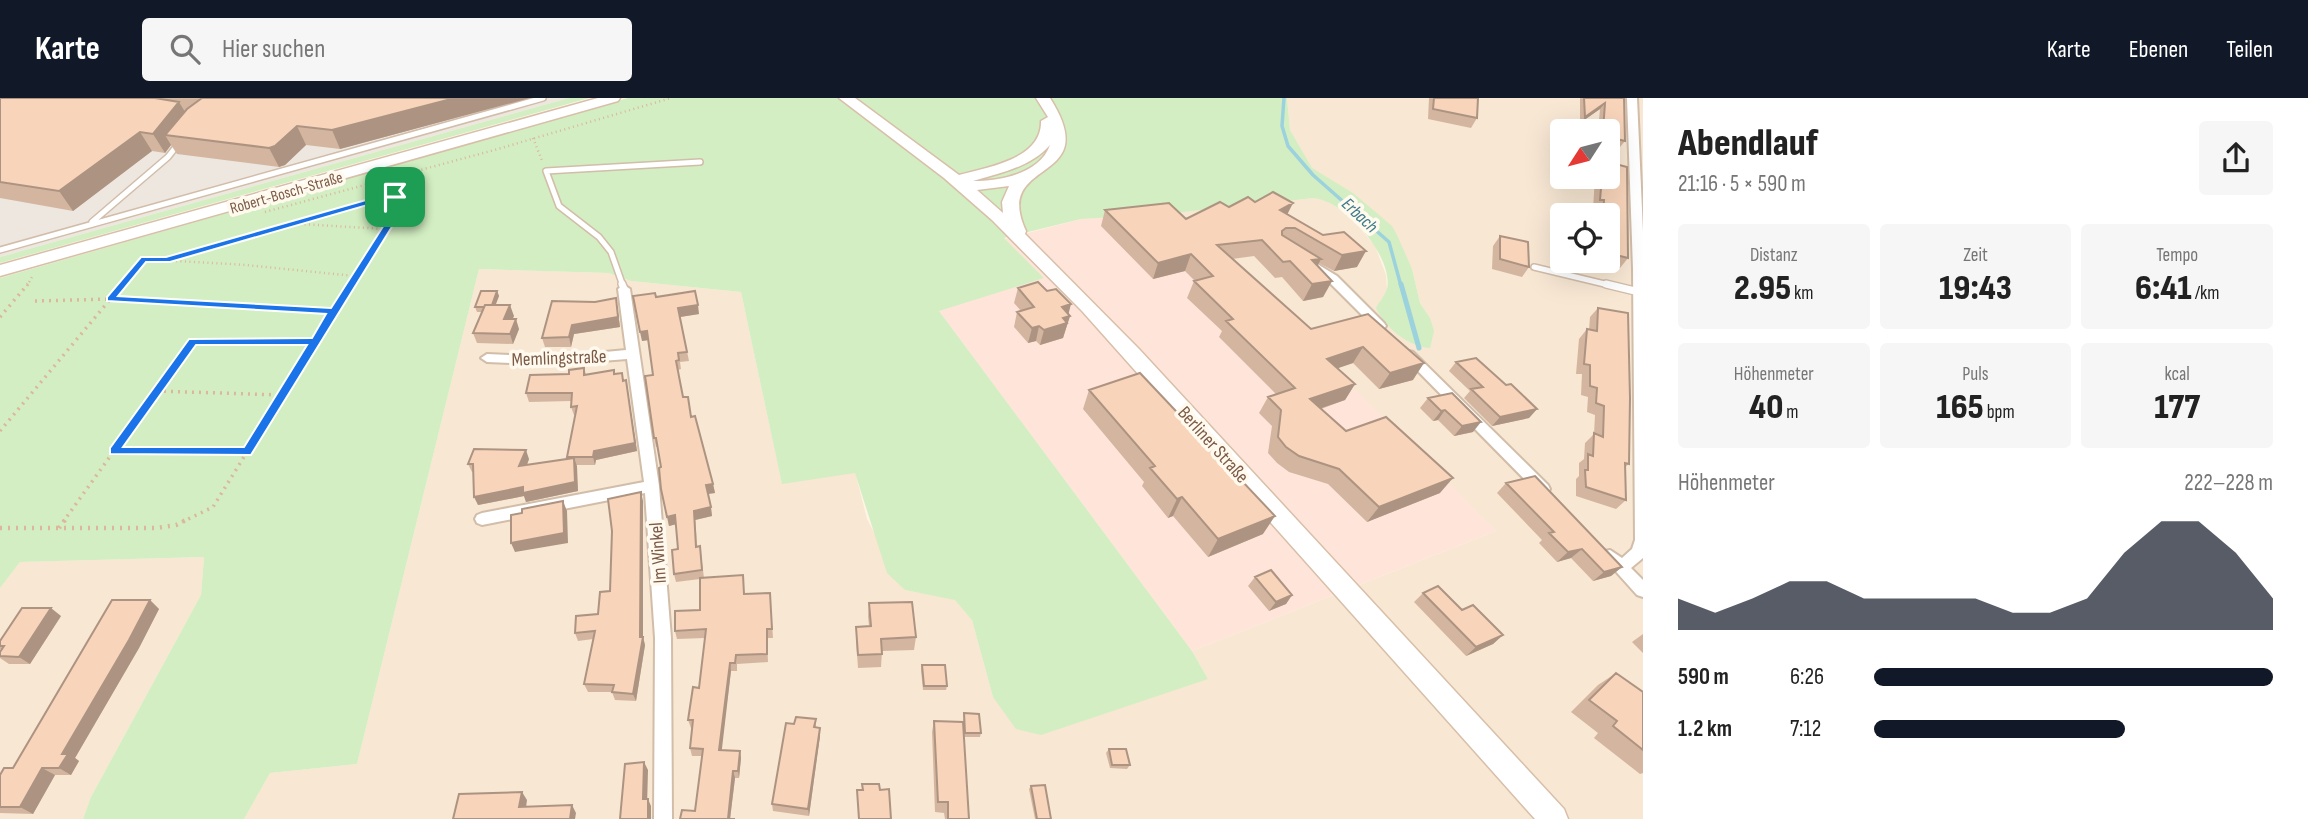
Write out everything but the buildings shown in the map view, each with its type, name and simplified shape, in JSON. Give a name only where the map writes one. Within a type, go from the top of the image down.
[{"type":"main road","name":"Robert-Bosch-Straße","points":[[0,271],[612,98]]},
{"type":"main road","name":"Berliner Straße","points":[[846,98],[925,154],[1022,239],[1101,320],[1554,819]]},
{"type":"main road","points":[[961,183],[1021,159],[1048,140],[1050,130],[1042,108],[1034,98]]},
{"type":"main road","points":[[961,183],[989,186],[1025,176],[1053,158],[1060,145],[1061,130],[1043,98]]},
{"type":"main road","points":[[1022,239],[1008,206],[1010,196],[1025,176]]},
{"type":"street","points":[[1620,566],[1632,561],[1640,552],[1643,540],[1638,116],[1632,98]]},
{"type":"street","points":[[1294,255],[1333,279],[1552,498]]},
{"type":"street","name":"Im Winkel","points":[[624,289],[652,486],[663,638],[663,819]]},
{"type":"street","name":"Memlingstraße","points":[[487,358],[552,361],[632,354]]},
{"type":"street","points":[[482,519],[652,486]]},
{"type":"street","points":[[1601,547],[1643,590]]},
{"type":"lane","points":[[0,250],[543,98]]},
{"type":"lane","points":[[89,225],[168,157],[187,133]]},
{"type":"lane","points":[[624,289],[611,252],[599,237],[559,206],[546,171],[700,162]]},
{"type":"lane","points":[[1534,267],[1639,292]]},
{"type":"path","points":[[259,214],[671,98]]},
{"type":"path","points":[[533,138],[546,171]]},
{"type":"path","points":[[0,528],[156,528],[195,518],[213,508],[400,204],[395,197],[387,196],[167,260]]},
{"type":"path","points":[[294,223],[385,229]]},
{"type":"path","points":[[0,430],[144,259],[246,265],[355,276]]},
{"type":"path","points":[[0,317],[24,292],[33,275],[22,278]]},
{"type":"path","points":[[35,301],[110,299],[333,312]]},
{"type":"path","points":[[59,528],[193,341],[314,342]]},
{"type":"path","points":[[157,391],[282,395]]},
{"type":"path","points":[[114,451],[247,452]]},
{"type":"shaded area","points":[[0,98],[569,98],[0,257]]},
{"type":"shaded area","points":[[1287,98],[1643,98],[1643,819],[244,819],[270,773],[357,764],[479,269],[609,273],[631,281],[741,292],[782,483],[855,472],[867,519],[905,590],[955,599],[972,620],[993,697],[1208,679],[1192,651],[1496,531],[1166,214],[1314,198],[1326,199],[1354,221],[1375,246],[1386,275],[1387,291],[1380,301],[1430,318],[1420,303],[1412,269],[1353,193],[1312,169],[1290,130]]},
{"type":"shaded area","points":[[1138,215],[1333,367],[1496,531],[1192,651],[938,310],[1043,278],[1004,239],[1081,219]]},
{"type":"shaded area","points":[[204,557],[201,595],[91,797],[83,819],[0,819],[0,588],[20,562]]},
{"type":"green space","points":[[569,98],[589,98],[0,263],[0,257]]},
{"type":"green space","points":[[628,98],[1287,98],[1290,130],[1312,168],[1353,193],[1392,226],[1412,269],[1420,303],[1430,318],[1434,331],[1430,348],[1405,340],[1385,322],[1376,308],[1387,289],[1383,262],[1365,233],[1353,220],[1326,201],[1314,198],[1166,214],[1081,219],[1004,238],[1044,278],[939,311],[1192,651],[1208,679],[1041,735],[1016,729],[993,697],[972,620],[955,600],[905,590],[887,573],[855,473],[782,484],[741,292],[631,281],[609,273],[479,269],[357,764],[270,773],[244,819],[83,819],[91,797],[201,595],[204,557],[20,562],[0,588],[0,278]]},
{"type":"waterway","name":"Erbach","points":[[1284,98],[1282,126],[1288,146],[1313,175],[1389,242],[1401,286]]},
{"type":"waterway","name":"Erbach","points":[[1401,284],[1419,348]]},
{"type":"route","points":[[395,197],[387,196],[167,260],[144,259],[110,299],[333,312],[247,452],[114,451],[193,341],[314,342],[355,276],[393,217],[400,204],[395,197]]}]
